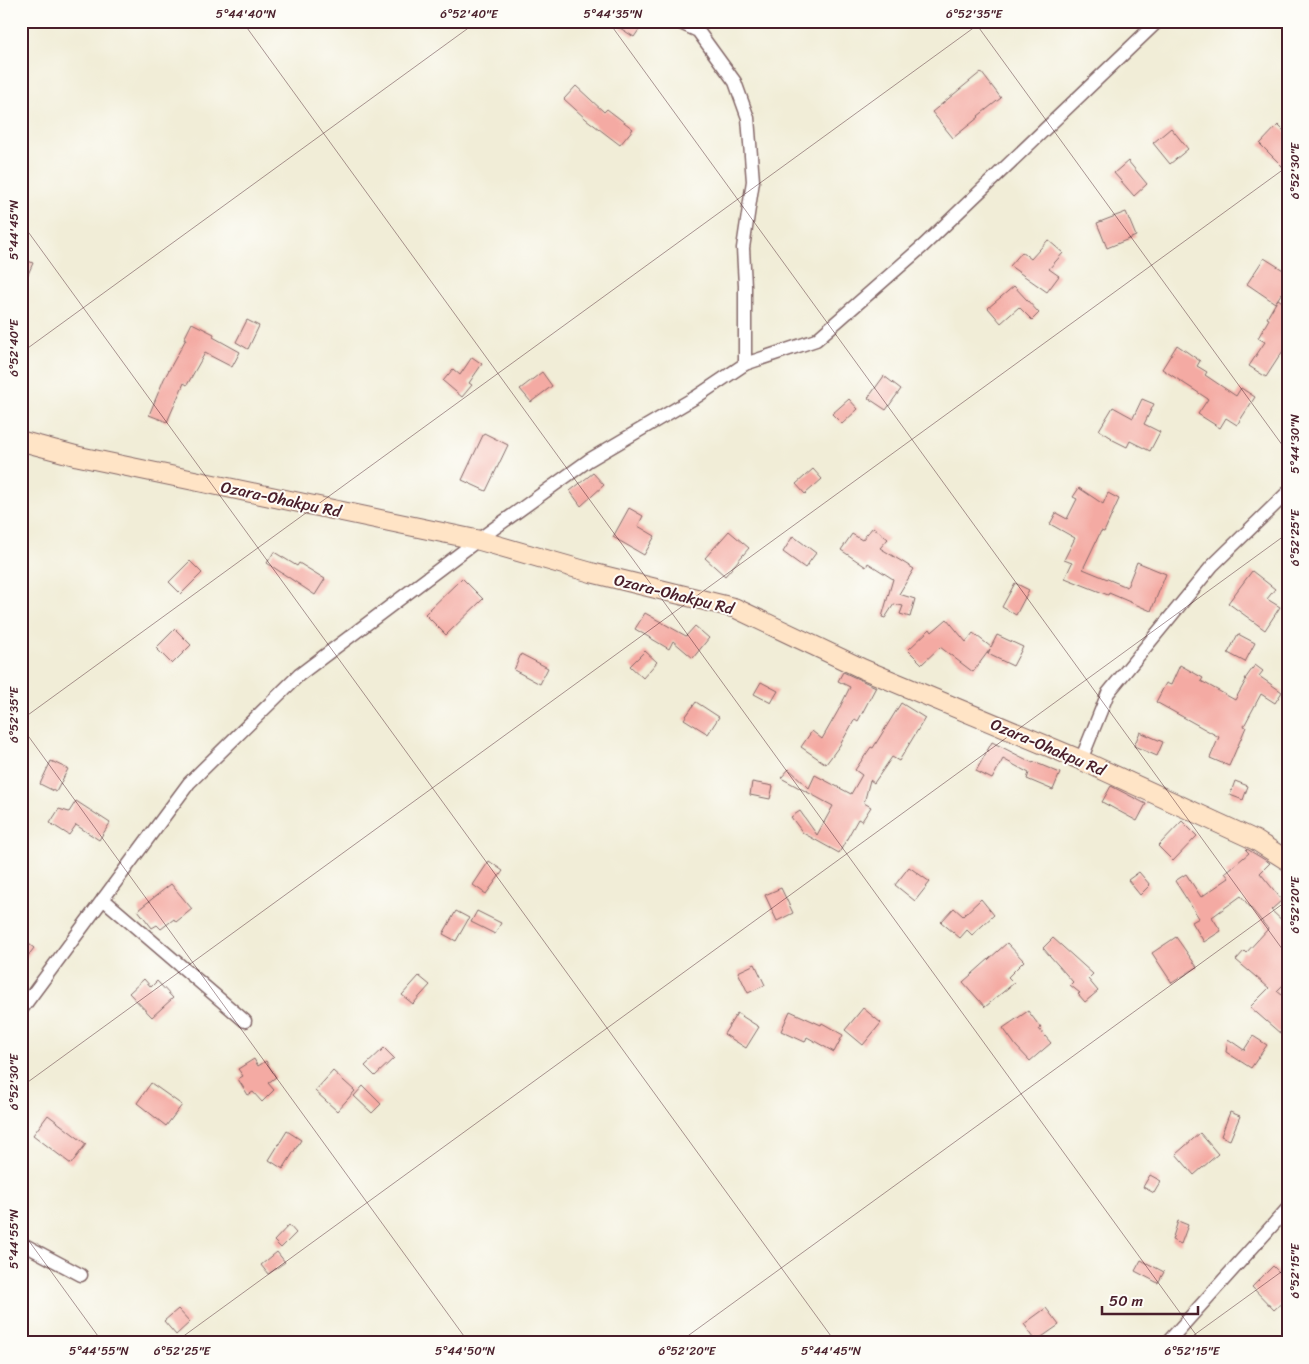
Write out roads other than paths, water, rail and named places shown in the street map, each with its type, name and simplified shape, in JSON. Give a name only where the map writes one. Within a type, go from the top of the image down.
[{"type":"main road","name":"Ozara-Ohakpu Rd","points":[[21,441],[87,458],[478,540],[592,573],[735,608],[863,670],[1081,760],[1244,835],[1288,861]]},
{"type":"street","points":[[676,21],[700,26],[735,82],[748,118],[753,181],[743,248],[746,286],[745,364]]},
{"type":"street","points":[[21,1010],[189,784],[299,675],[478,540],[589,460],[696,397],[745,364],[816,340],[923,246],[1158,21]]},
{"type":"street","points":[[1081,760],[1108,693],[1212,566],[1288,492]]},
{"type":"street","points":[[103,899],[245,1021]]},
{"type":"street","points":[[1167,1343],[1288,1208]]},
{"type":"street","points":[[21,1243],[81,1275]]}]
